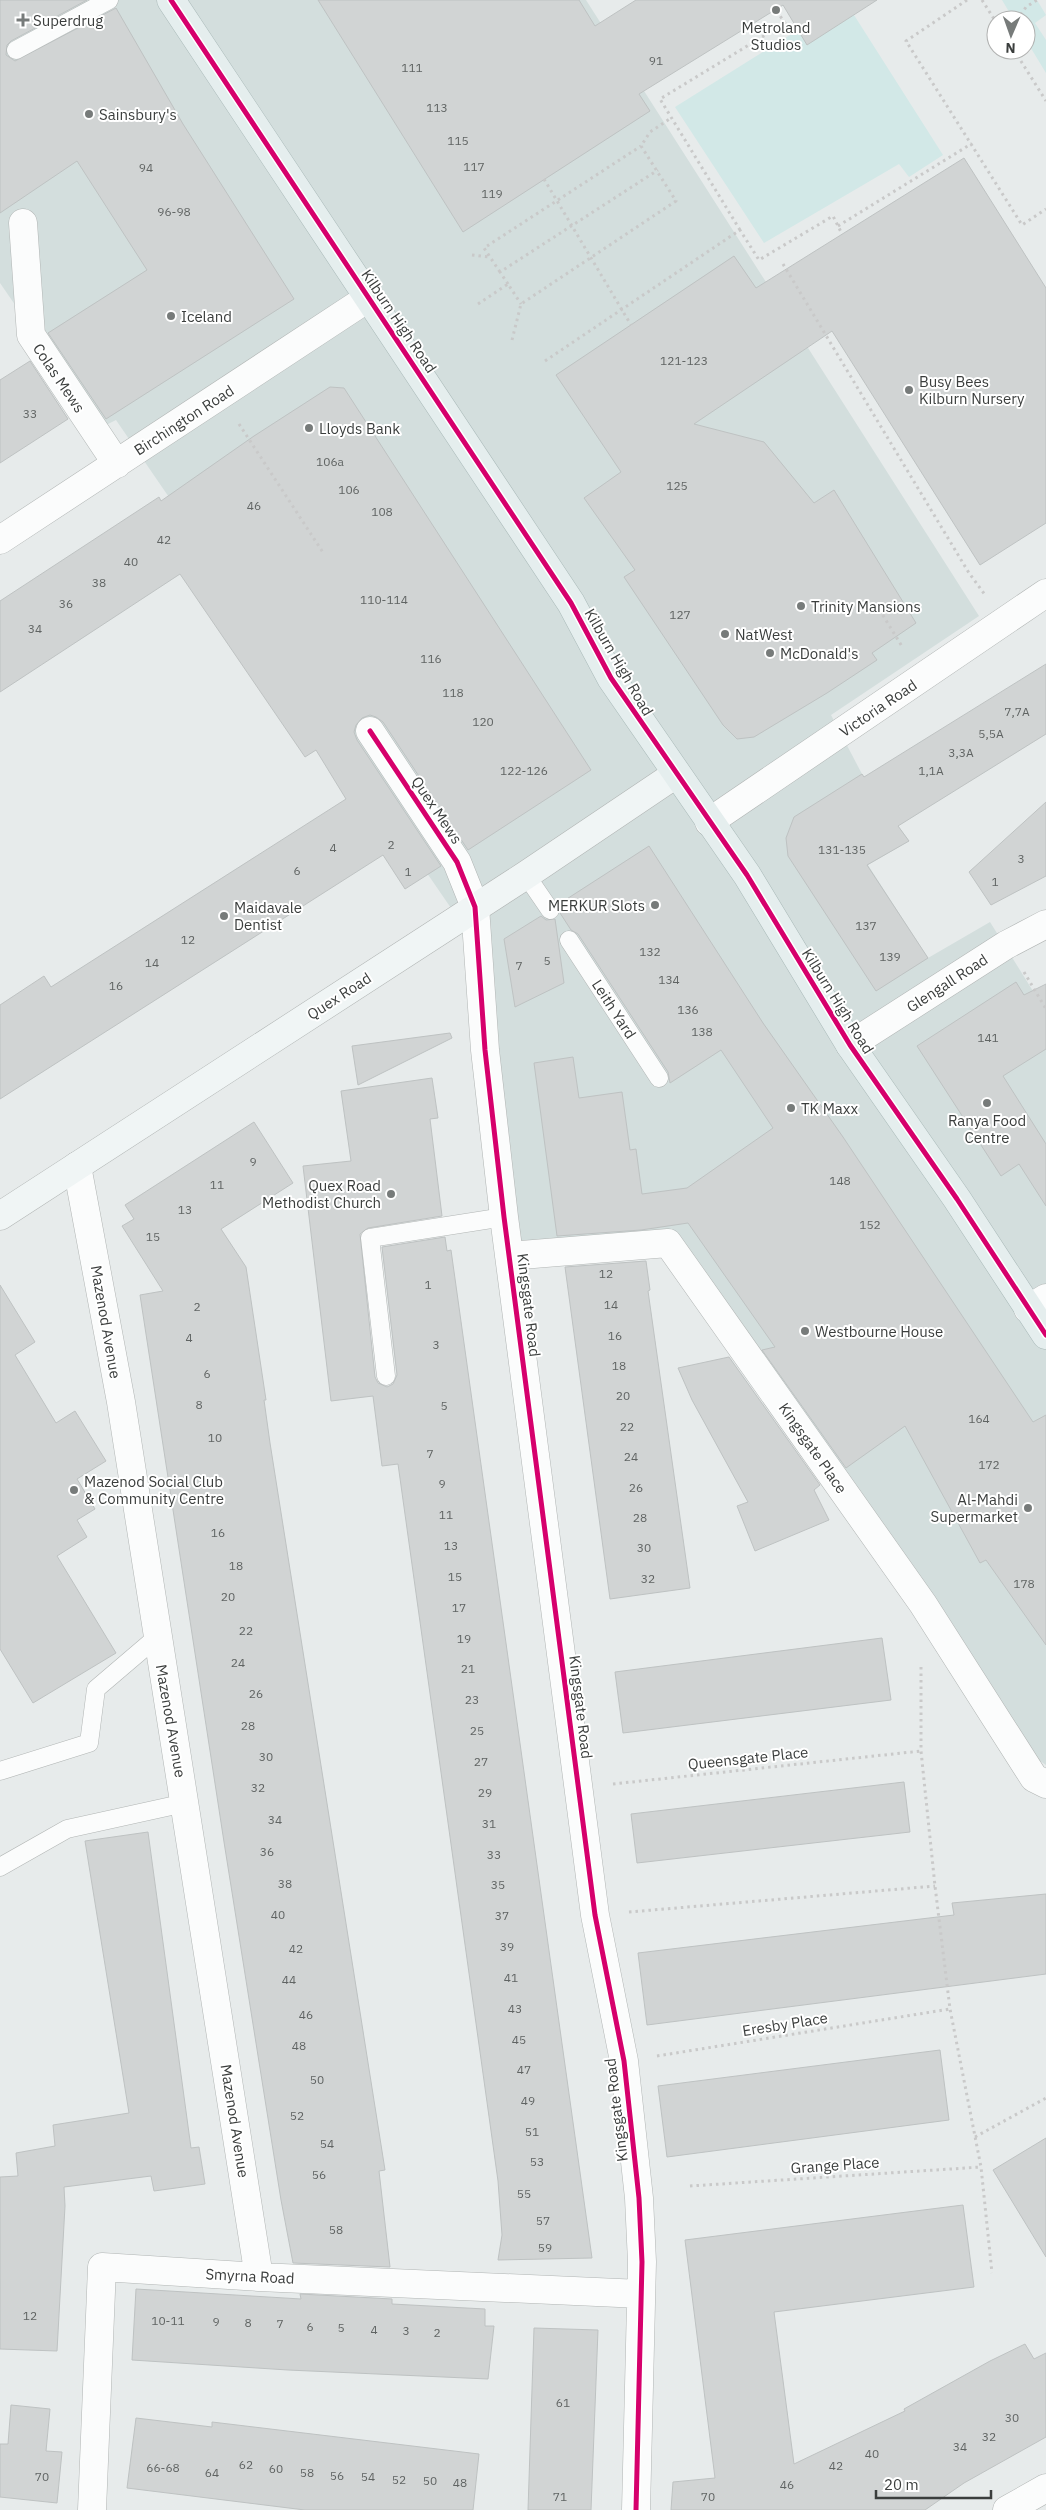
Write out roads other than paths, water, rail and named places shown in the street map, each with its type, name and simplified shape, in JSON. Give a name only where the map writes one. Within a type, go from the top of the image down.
[{"type":"main road","name":"Kilburn High Road","points":[[171,0],[571,603],[611,678],[747,875],[850,1045],[957,1199],[1037,1303],[1046,1335]]},
{"type":"main road","name":"Quex Road","points":[[0,1216],[526,875],[676,774]]},
{"type":"street","name":"Colas Mews","points":[[23,223],[31,335],[117,464]]},
{"type":"street","name":"Birchington Road","points":[[0,540],[368,298]]},
{"type":"street","name":"Victoria Road","points":[[709,822],[1046,593]]},
{"type":"street","name":"Quex Mews","points":[[370,731],[457,862],[475,908]]},
{"type":"street","name":"Kingsgate Road","points":[[475,908],[485,1050],[504,1218],[595,1915],[624,2061],[639,2198],[642,2262],[636,2510]]},
{"type":"street","name":"Glengall Road","points":[[850,1045],[1006,944],[1046,924]]},
{"type":"street","name":"Mazenod Avenue","points":[[77,1166],[121,1402],[259,2277]]},
{"type":"street","name":"Kingsgate Place","points":[[510,1256],[668,1243],[923,1604],[1034,1778],[1046,1784]]},
{"type":"street","name":"Smyrna Road","points":[[92,2510],[102,2267],[259,2277],[641,2294]]},
{"type":"street","points":[[1007,2510],[1046,2488]]},
{"type":"lane","points":[[16,50],[109,0]]},
{"type":"lane","points":[[526,875],[550,910]]},
{"type":"lane","name":"Leith Yard","points":[[569,940],[658,1078]]},
{"type":"lane","points":[[386,1376],[370,1238],[504,1218]]},
{"type":"lane","points":[[0,1771],[89,1743],[96,1689],[157,1637]]},
{"type":"lane","points":[[0,1867],[67,1829],[185,1802]]},
{"type":"place","name":"Metroland Studios","points":[[776,10]]},
{"type":"place","name":"Superdrug","points":[[23,20]]},
{"type":"place","name":"Sainsbury's","points":[[89,114]]},
{"type":"place","name":"Iceland","points":[[171,316]]},
{"type":"place","name":"Busy Bees Kilburn Nursery","points":[[909,390]]},
{"type":"place","name":"Lloyds Bank","points":[[309,428]]},
{"type":"place","name":"Trinity Mansions","points":[[801,606]]},
{"type":"place","name":"NatWest","points":[[725,634]]},
{"type":"place","name":"McDonald's","points":[[770,653]]},
{"type":"place","name":"MERKUR Slots","points":[[655,905]]},
{"type":"place","name":"Maidavale Dentist","points":[[224,916]]},
{"type":"place","name":"Ranya Food Centre","points":[[987,1103]]},
{"type":"place","name":"TK Maxx","points":[[791,1108]]},
{"type":"place","name":"Quex Road Methodist Church","points":[[391,1194]]},
{"type":"place","name":"Westbourne House","points":[[805,1331]]},
{"type":"place","name":"Mazenod Social Club & Community Centre","points":[[74,1490]]},
{"type":"place","name":"Al-Mahdi Supermarket","points":[[1028,1508]]}]
